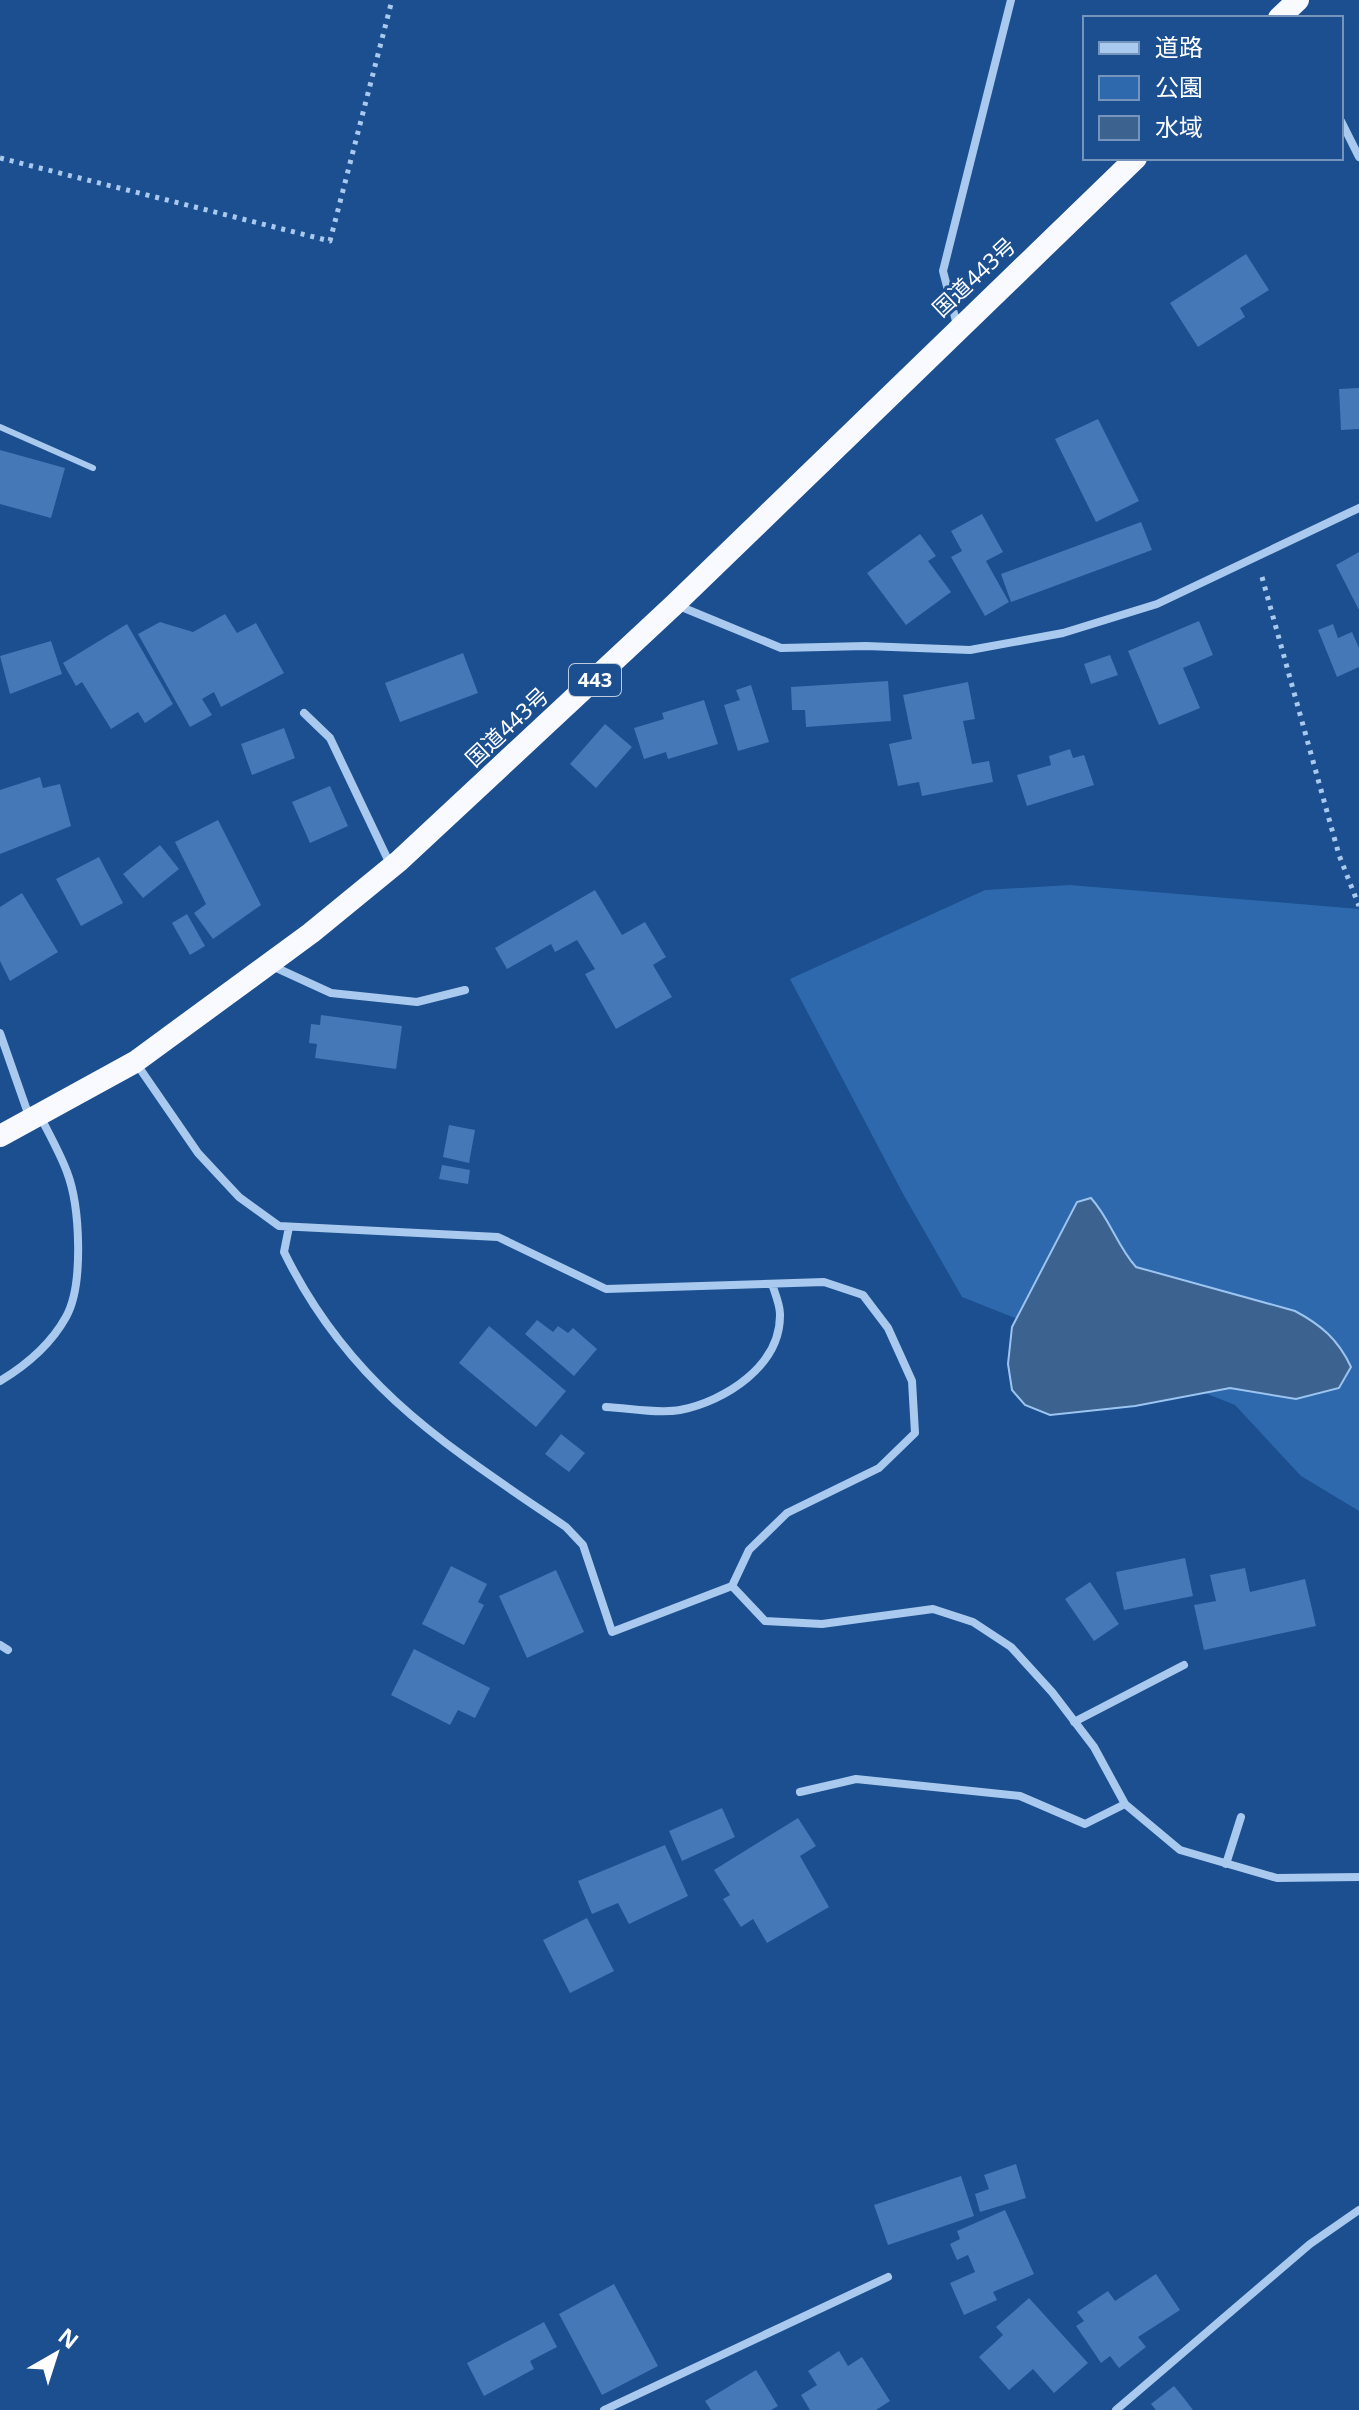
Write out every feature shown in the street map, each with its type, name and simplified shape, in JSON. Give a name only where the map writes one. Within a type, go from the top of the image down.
[{"type":"highway","points":[[1281,16],[1298,0]]},
{"type":"highway","name":"国道443号","points":[[0,1136],[135,1062],[268,965],[391,867],[675,604],[1134,160]]},
{"type":"street","points":[[958,327],[943,271],[1011,0]]},
{"type":"street","points":[[1343,125],[1359,157]]},
{"type":"street","points":[[675,604],[781,648],[866,646],[970,650],[1063,633],[1157,604],[1359,508]]},
{"type":"street","points":[[304,713],[330,738],[391,867]]},
{"type":"street","points":[[268,965],[331,993],[417,1002],[465,990]]},
{"type":"street","points":[[0,1033],[35,1117],[68,1172],[77,1211],[75,1289],[66,1317],[26,1365],[0,1381]]},
{"type":"street","points":[[135,1062],[198,1153],[239,1197],[279,1226],[498,1237],[606,1289],[824,1282],[863,1295],[888,1328],[912,1381],[915,1433],[879,1468],[787,1513],[749,1550],[732,1586],[612,1632],[583,1545],[566,1527],[425,1429],[378,1388],[345,1349],[284,1252],[289,1227]]},
{"type":"street","points":[[606,1407],[678,1410],[724,1396],[753,1373],[773,1347],[780,1314],[772,1284]]},
{"type":"street","points":[[732,1586],[765,1621],[822,1624],[933,1609],[973,1622],[1011,1647],[1094,1747],[1125,1804],[1180,1850],[1277,1878],[1359,1877]]},
{"type":"street","points":[[1074,1722],[1184,1665]]},
{"type":"street","points":[[800,1792],[856,1779],[1020,1796],[1085,1824],[1125,1804]]},
{"type":"street","points":[[1226,1864],[1241,1817]]},
{"type":"street","points":[[1116,2410],[1310,2244],[1359,2210]]},
{"type":"street","points":[[604,2410],[888,2277]]},
{"type":"lane","points":[[0,427],[93,468]]},
{"type":"path","points":[[0,158],[330,241],[392,0]]},
{"type":"path","points":[[1256,557],[1339,855],[1359,906]]},
{"type":"green space","points":[[1070,885],[1359,909],[1359,1511],[1301,1476],[1235,1405],[962,1297],[902,1192],[790,979],[985,890]]},
{"type":"water","points":[[1091,1198],[1136,1267],[1295,1311],[1321,1327],[1340,1348],[1351,1367],[1339,1388],[1296,1399],[1230,1388],[1135,1406],[1050,1415],[1025,1405],[1012,1390],[1008,1364],[1012,1327],[1077,1202]]},
{"type":"building","points":[[1246,254],[1269,290],[1240,308],[1245,317],[1198,347],[1170,303]]},
{"type":"building","points":[[1359,388],[1359,429],[1341,430],[1339,389]]},
{"type":"building","points":[[1098,419],[1139,501],[1096,522],[1055,439]]},
{"type":"building","points":[[0,450],[65,468],[51,518],[0,504]]},
{"type":"building","points":[[982,514],[1003,552],[986,561],[1009,602],[985,616],[951,557],[962,551],[951,531]]},
{"type":"building","points":[[1141,522],[1152,550],[1011,602],[1001,574]]},
{"type":"building","points":[[920,534],[936,556],[928,561],[951,592],[906,625],[867,573]]},
{"type":"building","points":[[1359,552],[1359,610],[1336,565]]},
{"type":"building","points":[[225,614],[237,633],[256,623],[284,673],[221,707],[214,692],[202,699],[212,715],[190,727],[138,634],[160,622],[193,632]]},
{"type":"building","points":[[1199,621],[1213,655],[1183,668],[1200,708],[1159,725],[1128,651]]},
{"type":"building","points":[[127,624],[173,704],[145,723],[138,712],[111,729],[82,682],[76,686],[63,663]]},
{"type":"building","points":[[1333,624],[1338,638],[1352,632],[1359,648],[1359,667],[1337,677],[1318,630]]},
{"type":"building","points":[[51,641],[62,674],[10,694],[0,656]]},
{"type":"building","points":[[463,653],[478,693],[400,722],[385,683]]},
{"type":"building","points":[[1110,655],[1118,675],[1091,684],[1084,664]]},
{"type":"building","points":[[888,681],[891,721],[806,727],[805,710],[792,710],[791,687]]},
{"type":"building","points":[[968,682],[975,719],[963,721],[972,764],[989,761],[993,782],[922,796],[919,782],[898,786],[889,744],[912,739],[903,695]]},
{"type":"building","points":[[751,685],[769,742],[738,751],[724,705],[740,700],[736,690]]},
{"type":"building","points":[[704,700],[718,744],[668,759],[666,752],[644,759],[634,728],[664,719],[662,713]]},
{"type":"building","points":[[605,724],[632,747],[596,788],[570,764]]},
{"type":"building","points":[[284,728],[295,758],[252,775],[241,744]]},
{"type":"building","points":[[1070,749],[1073,758],[1084,755],[1094,785],[1027,806],[1017,775],[1051,765],[1049,756]]},
{"type":"building","points":[[40,777],[43,788],[60,784],[71,826],[0,854],[0,790]]},
{"type":"building","points":[[330,786],[348,826],[310,843],[292,802]]},
{"type":"building","points":[[218,820],[261,905],[213,939],[194,913],[206,904],[175,842]]},
{"type":"building","points":[[160,845],[179,869],[143,898],[123,874]]},
{"type":"building","points":[[99,857],[123,903],[81,926],[56,879]]},
{"type":"building","points":[[595,890],[622,935],[645,922],[666,957],[653,965],[672,997],[616,1029],[585,974],[595,969],[577,940],[555,952],[551,944],[507,969],[495,948]]},
{"type":"building","points":[[22,893],[58,952],[10,981],[0,961],[0,907]]},
{"type":"building","points":[[187,914],[205,946],[190,955],[172,923]]},
{"type":"building","points":[[321,1015],[402,1026],[396,1069],[315,1058],[317,1044],[309,1043],[311,1024],[320,1025]]},
{"type":"building","points":[[449,1125],[475,1130],[469,1163],[443,1157]]},
{"type":"building","points":[[442,1165],[470,1170],[468,1184],[439,1179]]},
{"type":"building","points":[[537,1320],[553,1332],[558,1326],[568,1333],[573,1328],[597,1349],[574,1376],[525,1334]]},
{"type":"building","points":[[489,1326],[566,1391],[536,1427],[459,1363]]},
{"type":"building","points":[[561,1434],[585,1453],[569,1472],[545,1454]]},
{"type":"building","points":[[1185,1558],[1193,1596],[1124,1610],[1116,1572]]},
{"type":"building","points":[[451,1566],[487,1584],[478,1602],[484,1605],[464,1645],[422,1624]]},
{"type":"building","points":[[1245,1568],[1250,1592],[1305,1579],[1316,1626],[1204,1650],[1194,1605],[1216,1601],[1210,1575]]},
{"type":"building","points":[[556,1570],[584,1632],[527,1658],[499,1596]]},
{"type":"building","points":[[1090,1582],[1119,1624],[1094,1641],[1065,1599]]},
{"type":"building","points":[[414,1649],[490,1688],[475,1718],[458,1710],[450,1725],[391,1695]]},
{"type":"building","points":[[722,1808],[735,1837],[682,1861],[669,1831]]},
{"type":"building","points":[[798,1818],[816,1846],[800,1856],[829,1907],[767,1943],[753,1919],[741,1927],[723,1899],[730,1895],[714,1870]]},
{"type":"building","points":[[665,1845],[688,1896],[629,1924],[618,1903],[592,1914],[578,1881]]},
{"type":"building","points":[[587,1918],[614,1971],[570,1993],[543,1940]]},
{"type":"building","points":[[1016,2164],[1026,2198],[980,2212],[975,2194],[989,2189],[984,2175]]},
{"type":"building","points":[[961,2176],[974,2216],[888,2245],[874,2205]]},
{"type":"building","points":[[1005,2210],[1034,2274],[993,2292],[997,2300],[964,2315],[950,2283],[975,2272],[968,2255],[957,2260],[950,2244],[960,2239],[957,2231]]},
{"type":"building","points":[[1156,2274],[1180,2310],[1138,2337],[1146,2347],[1119,2368],[1110,2356],[1101,2363],[1076,2326],[1084,2321],[1077,2312],[1108,2291],[1115,2301]]},
{"type":"building","points":[[614,2284],[658,2366],[602,2395],[559,2314]]},
{"type":"building","points":[[1029,2298],[1088,2363],[1054,2393],[1033,2369],[1009,2390],[979,2357],[1003,2335],[996,2327]]},
{"type":"building","points":[[544,2322],[557,2347],[530,2361],[534,2369],[484,2396],[467,2363]]},
{"type":"building","points":[[839,2351],[848,2366],[862,2357],[890,2401],[876,2410],[810,2410],[801,2395],[817,2385],[808,2371]]},
{"type":"building","points":[[756,2370],[778,2406],[771,2410],[711,2410],[705,2401]]},
{"type":"building","points":[[1174,2386],[1193,2410],[1156,2410],[1151,2404]]}]
